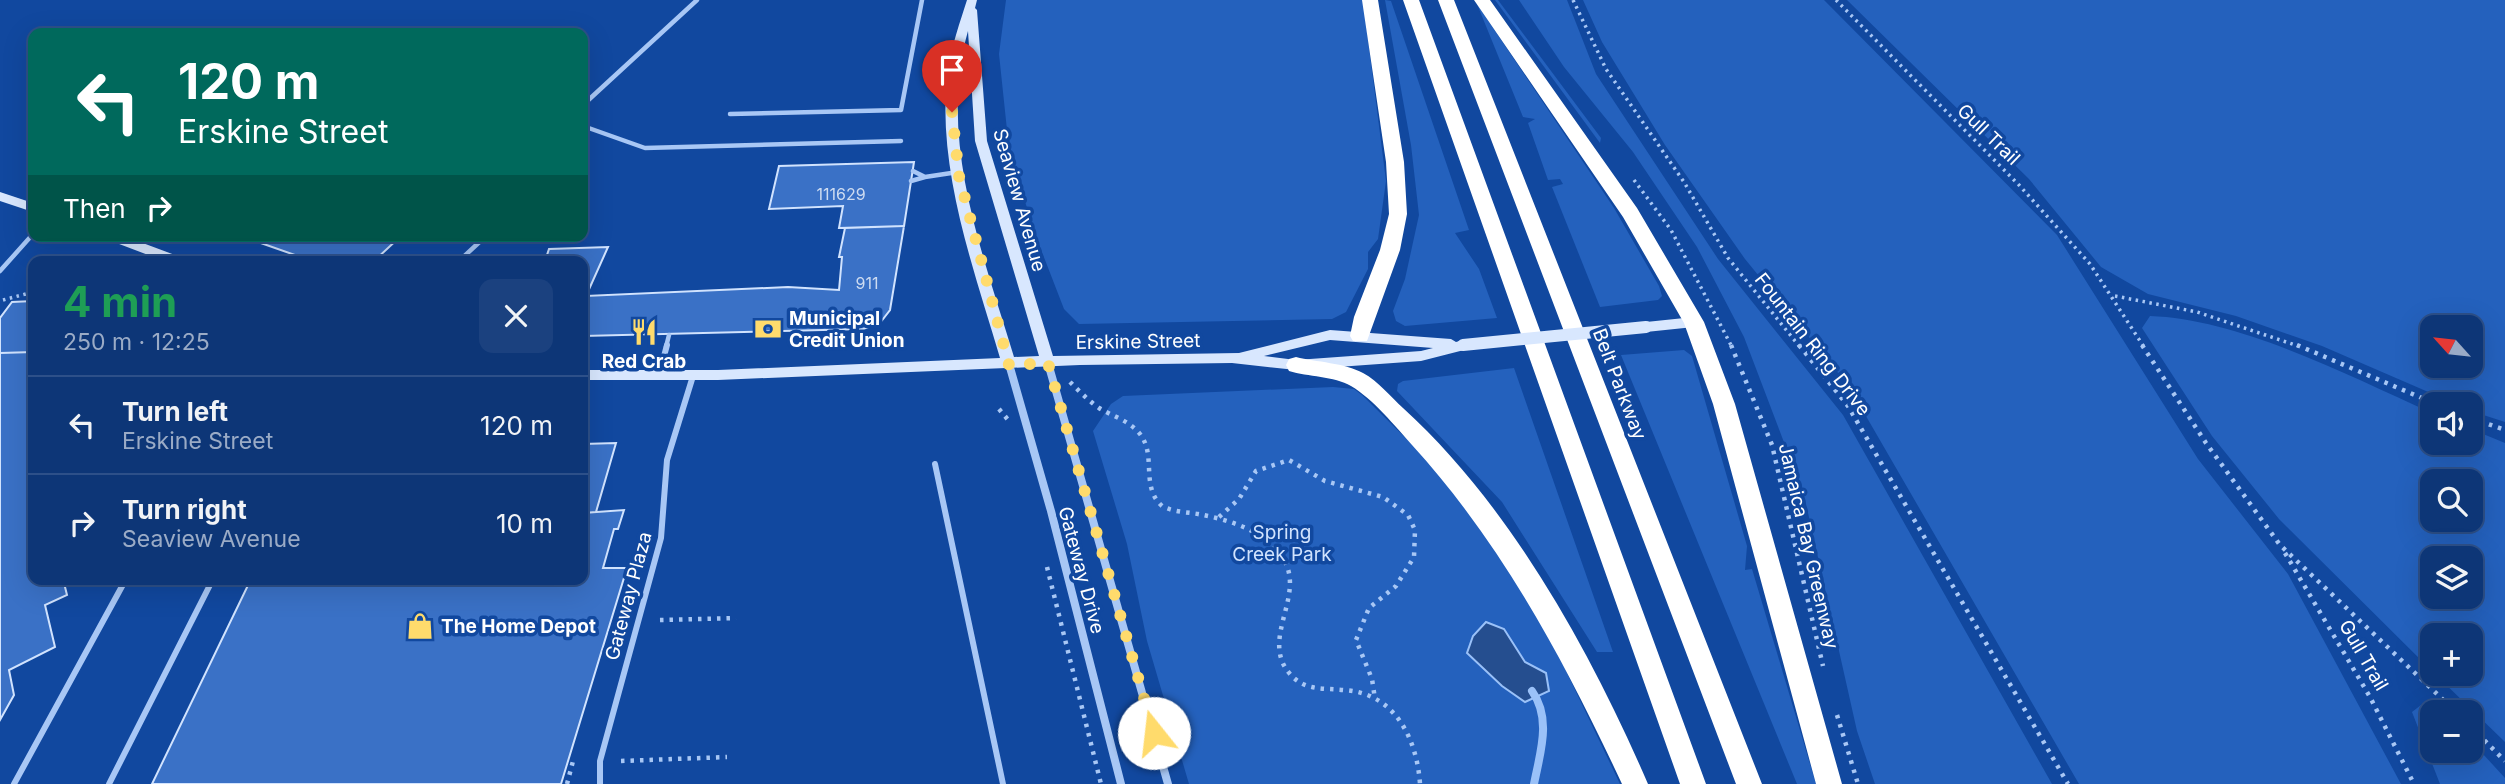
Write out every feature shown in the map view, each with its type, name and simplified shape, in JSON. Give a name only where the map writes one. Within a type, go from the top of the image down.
[{"type":"highway","points":[[1360,336],[1364,317],[1387,261],[1398,214],[1395,162],[1370,0]]},
{"type":"highway","points":[[1411,0],[1693,784]]},
{"type":"highway","name":"Belt Parkway","points":[[1446,0],[1749,784]]},
{"type":"highway","points":[[1482,0],[1630,213],[1694,322],[1724,404],[1829,784]]},
{"type":"highway","points":[[1296,365],[1355,378],[1363,384],[1428,444],[1475,500],[1520,564],[1557,625],[1635,784]]},
{"type":"main road","name":"Seaview Avenue","points":[[972,1],[953,75],[953,130],[958,172],[1009,365]]},
{"type":"main road","name":"Seaview Avenue","points":[[972,1],[981,141],[1048,363]]},
{"type":"main road","points":[[0,196],[28,206]]},
{"type":"main road","points":[[126,242],[164,256]]},
{"type":"main road","name":"Erskine Street","points":[[588,375],[693,375],[1232,358],[1296,365],[1421,356],[1463,345],[1694,322]]},
{"type":"main road","name":"Erskine Street","points":[[1232,358],[1330,335],[1463,345]]},
{"type":"street","name":"Gateway Drive","points":[[1048,363],[1168,784]]},
{"type":"street","name":"Gateway Drive","points":[[1009,365],[1054,524],[1121,784]]},
{"type":"lane","points":[[588,100],[697,0]]},
{"type":"lane","points":[[730,114],[901,110],[922,0]]},
{"type":"lane","points":[[588,127],[645,148],[901,141]]},
{"type":"lane","points":[[913,171],[925,177]]},
{"type":"lane","points":[[911,181],[958,172]]},
{"type":"lane","points":[[0,271],[28,240]]},
{"type":"lane","points":[[465,256],[480,242]]},
{"type":"lane","points":[[659,375],[669,335]]},
{"type":"lane","name":"Gateway Plaza","points":[[600,784],[600,761],[661,538],[667,460],[693,375]]},
{"type":"lane","points":[[935,464],[1003,784]]},
{"type":"lane","points":[[14,784],[123,585]]},
{"type":"lane","points":[[109,784],[210,585]]},
{"type":"path","name":"Fountain Ring Drive","points":[[1573,0],[1606,69],[1684,182],[1728,258],[1849,406],[2068,784]]},
{"type":"path","name":"Gull Trail","points":[[1836,0],[2020,185],[2090,264],[2114,296],[2206,443],[2280,545],[2370,697],[2414,784]]},
{"type":"path","points":[[3,300],[28,293]]},
{"type":"path","points":[[2114,296],[2170,306],[2291,342],[2420,397]]},
{"type":"path","name":"Jamaica Bay Greenway","points":[[1719,319],[1772,445],[1826,679]]},
{"type":"path","points":[[1095,405],[1142,435],[1149,452],[1149,485],[1158,502],[1172,511],[1219,518],[1275,547],[1286,563],[1291,593],[1278,638],[1278,650],[1286,668],[1298,682],[1319,691],[1356,690],[1392,710],[1413,740],[1420,761],[1420,784]]},
{"type":"path","points":[[999,409],[1011,423]]},
{"type":"path","points":[[2483,422],[2505,430]]},
{"type":"path","points":[[1219,518],[1239,499],[1256,471],[1289,460],[1325,481],[1384,497],[1408,515],[1415,530],[1413,557],[1396,586],[1380,596],[1369,608],[1356,640],[1365,667],[1373,678],[1376,699]]},
{"type":"path","name":"Gull Trail","points":[[2280,545],[2443,700]]},
{"type":"path","points":[[1044,557],[1101,784]]},
{"type":"path","points":[[660,620],[736,618]]},
{"type":"path","points":[[1834,705],[1858,784]]},
{"type":"path","points":[[2483,739],[2505,761]]},
{"type":"path","points":[[621,761],[727,757]]},
{"type":"path","points":[[567,784],[573,761]]},
{"type":"green space","points":[[1006,0],[1363,0],[1386,181],[1378,239],[1368,252],[1368,269],[1346,312],[1332,319],[1079,324],[1064,309],[1035,234],[1009,149],[999,54]]},
{"type":"green space","points":[[1385,0],[1391,1],[1469,230],[1455,233],[1479,269],[1497,318],[1405,326],[1396,321],[1393,311],[1405,279],[1419,215],[1411,145]]},
{"type":"green space","points":[[1495,0],[1498,0],[1601,138],[1600,143]]},
{"type":"green space","points":[[1519,0],[1567,0],[1596,74],[1718,259],[1843,415],[2052,784],[1875,784],[1857,731],[1804,495],[1744,337],[1697,247],[1633,152],[1564,67]]},
{"type":"green space","points":[[1583,0],[1824,0],[2057,235],[2198,459],[2288,574],[2401,784],[2079,784],[1848,385],[1745,259],[1665,145],[1602,42]]},
{"type":"green space","points":[[1847,0],[2505,0],[2505,422],[2483,415],[2483,392],[2428,392],[2322,346],[2236,316],[2148,294],[2101,267],[2029,179]]},
{"type":"green space","points":[[1477,4],[1614,208],[1659,286],[1662,296],[1658,300],[1600,307],[1552,187],[1563,184],[1560,179],[1548,180],[1528,123],[1535,119],[1523,117]]},
{"type":"green space","points":[[2150,316],[2221,327],[2257,338],[2420,408],[2420,455],[2483,455],[2483,434],[2505,443],[2505,742],[2483,721],[2483,700],[2462,700],[2447,686],[2483,686],[2483,623],[2420,623],[2420,659],[2279,519],[2212,436],[2142,328]]},
{"type":"green space","points":[[1684,350],[1692,356],[1747,546],[1745,570],[1752,569],[1816,784],[1797,784],[1621,355]]},
{"type":"green space","points":[[1514,368],[1613,652],[1597,652],[1502,502],[1397,391],[1398,384],[1403,381]]},
{"type":"green space","name":"Spring Creek Park","points":[[1333,387],[1354,389],[1362,395],[1448,480],[1537,610],[1620,784],[1189,784],[1147,641],[1127,544],[1093,431],[1111,404],[1123,396]]},
{"type":"green space","points":[[2420,706],[2420,733],[2412,712]]},
{"type":"green space","points":[[2483,754],[2505,778],[2505,784],[2440,784],[2432,763],[2483,763]]},
{"type":"shaded area","points":[[1486,622],[1504,629],[1525,662],[1546,673],[1549,691],[1525,702],[1502,686],[1467,653],[1473,636]]},
{"type":"building","points":[[914,162],[904,226],[839,228],[843,206],[769,209],[779,166]]},
{"type":"building","points":[[904,226],[890,310],[880,323],[863,329],[588,336],[588,296],[788,287],[839,290],[842,257],[839,257],[845,228]]},
{"type":"building","points":[[258,242],[395,242],[379,256],[298,256]]},
{"type":"building","points":[[608,247],[588,292],[588,256],[547,256],[549,249]]},
{"type":"building","points":[[28,301],[28,352],[0,353],[0,318],[12,302]]},
{"type":"building","points":[[28,352],[28,585],[64,585],[67,595],[45,605],[55,647],[9,670],[14,695],[0,720],[0,353]]},
{"type":"building","points":[[616,443],[596,512],[588,513],[588,444]]},
{"type":"building","name":"The Home Depot","points":[[624,510],[618,529],[614,529],[603,568],[627,568],[561,784],[152,784],[248,585],[588,585],[588,513]]},
{"type":"waterway","points":[[1532,691],[1542,713],[1543,725],[1534,784]]},
{"type":"place","name":"Municipal Credit Union","points":[[768,329]]},
{"type":"place","name":"Red Crab","points":[[644,332]]},
{"type":"place","name":"The Home Depot","points":[[420,626]]},
{"type":"route","points":[[952,112],[959,176],[1009,365],[1048,363],[1154,733]]}]
